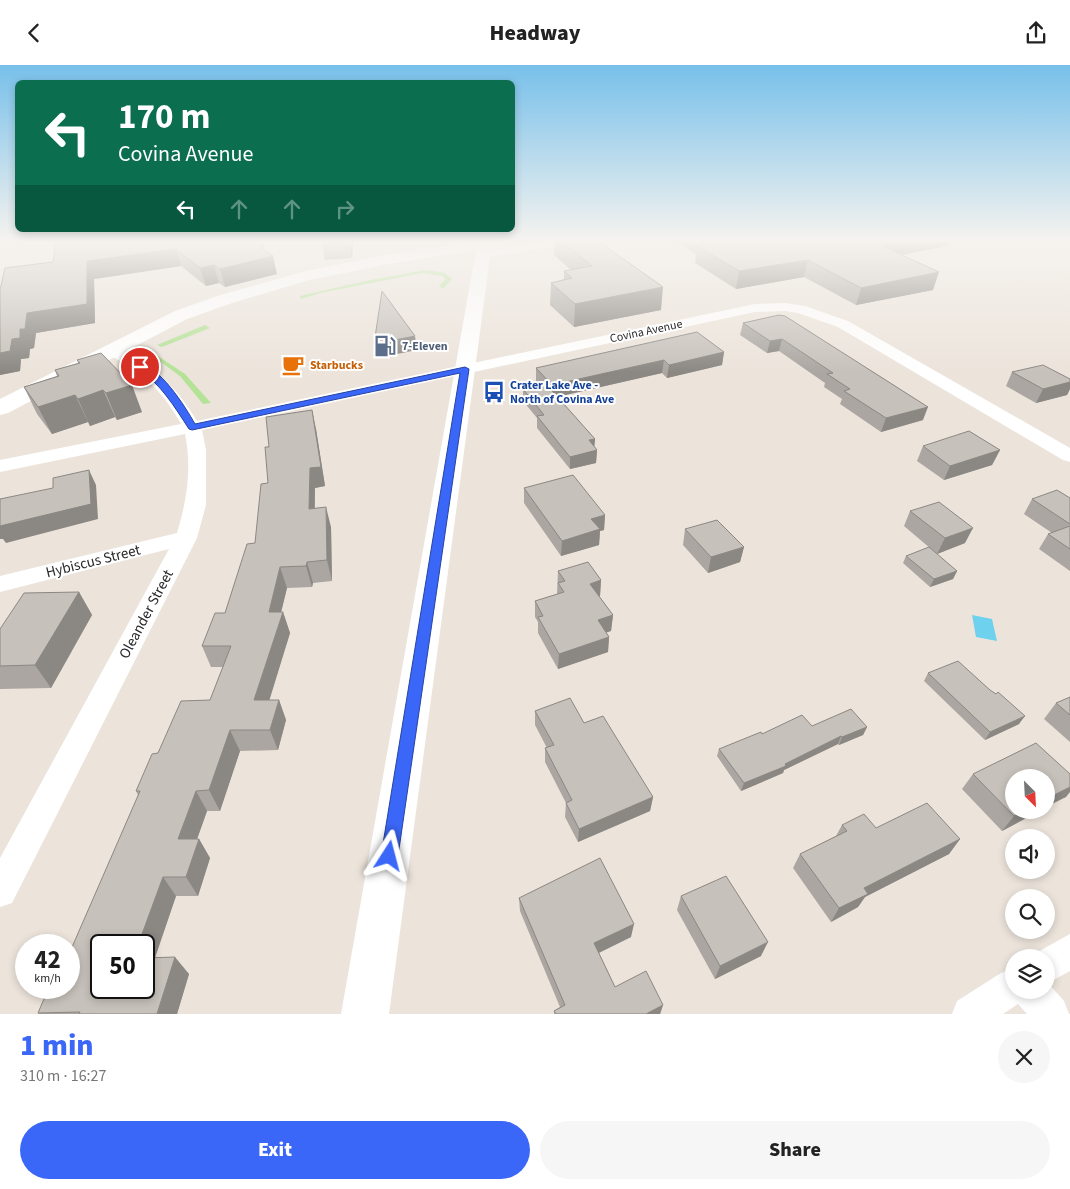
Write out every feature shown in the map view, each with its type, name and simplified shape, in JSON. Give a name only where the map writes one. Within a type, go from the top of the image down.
[{"type":"main road","points":[[0,408],[180,315],[272,285]]},
{"type":"main road","points":[[365,1014],[465,369],[481,285]]},
{"type":"street","name":"Covina Avenue","points":[[0,466],[755,308],[785,307],[828,317],[858,332],[1070,456]]},
{"type":"street","name":"Oleander Street","points":[[0,891],[186,538],[196,505],[197,450],[192,427],[178,403],[151,374],[112,350]]},
{"type":"street","name":"Hybiscus Street","points":[[0,584],[186,538]]},
{"type":"street","points":[[1055,960],[1070,951]]},
{"type":"street","points":[[970,1014],[1005,992]]},
{"type":"street","points":[[1038,999],[1050,1014]]},
{"type":"green space","points":[[347,285],[359,285],[301,299],[300,296]]},
{"type":"green space","points":[[205,325],[210,328],[162,347],[157,345]]},
{"type":"green space","points":[[155,354],[185,374],[211,403],[203,404],[180,376],[151,355]]},
{"type":"water","points":[[972,615],[992,619],[997,641],[976,637]]},
{"type":"building","points":[[1,285],[87,285],[87,304],[27,313],[25,329],[20,329],[20,338],[12,339],[10,351],[0,353]]},
{"type":"building","points":[[554,285],[661,285],[663,287],[575,304]]},
{"type":"building","points":[[856,285],[874,285],[861,288]]},
{"type":"building","points":[[382,291],[415,336],[374,344]]},
{"type":"building","points":[[779,315],[785,316],[928,407],[886,418],[844,391],[850,389],[827,374],[833,373],[782,339],[770,341],[743,323]]},
{"type":"building","points":[[697,332],[724,352],[669,365],[664,360],[552,385],[536,368]]},
{"type":"building","points":[[101,353],[132,385],[106,393],[103,390],[78,399],[75,395],[38,407],[24,387],[59,376],[55,370],[80,363],[77,360]]},
{"type":"building","points":[[1043,365],[1070,379],[1070,382],[1043,389],[1012,372]]},
{"type":"building","points":[[546,384],[595,439],[589,440],[597,450],[570,457],[537,416],[544,415],[523,389]]},
{"type":"building","points":[[312,410],[321,467],[310,468],[309,509],[326,507],[327,560],[307,562],[306,566],[280,567],[269,612],[283,612],[254,700],[279,700],[270,730],[230,730],[209,790],[196,791],[178,839],[199,839],[186,877],[163,877],[142,934],[90,934],[90,999],[155,999],[155,958],[175,957],[157,1014],[38,1013],[44,999],[80,999],[80,934],[78,934],[140,791],[136,791],[152,754],[158,753],[181,701],[210,700],[231,646],[202,646],[215,613],[225,613],[247,544],[255,543],[261,484],[268,483],[265,447],[269,447],[266,417]]},
{"type":"building","points":[[969,431],[1000,450],[950,466],[923,446]]},
{"type":"building","points":[[89,470],[91,504],[0,526],[0,499],[53,488],[53,478]]},
{"type":"building","points":[[573,475],[605,515],[591,519],[600,529],[562,541],[524,488]]},
{"type":"building","points":[[1057,490],[1070,498],[1070,524],[1032,499]]},
{"type":"building","points":[[939,502],[973,528],[945,538],[910,511]]},
{"type":"building","points":[[717,520],[744,547],[711,557],[685,529]]},
{"type":"building","points":[[1070,526],[1070,549],[1048,534]]},
{"type":"building","points":[[929,547],[957,571],[934,579],[906,556]]},
{"type":"building","points":[[588,562],[601,580],[590,584],[613,615],[598,620],[609,637],[559,654],[538,617],[543,616],[535,601],[564,592],[558,583],[565,581],[558,571]]},
{"type":"building","points":[[79,592],[35,665],[0,666],[0,629],[24,593]]},
{"type":"building","points":[[958,661],[990,690],[996,694],[998,692],[1025,716],[990,732],[928,673]]},
{"type":"building","points":[[1070,697],[1070,715],[1056,703]]},
{"type":"building","points":[[570,698],[584,723],[603,716],[653,797],[579,829],[566,803],[572,800],[545,748],[554,745],[535,711]]},
{"type":"building","points":[[851,709],[867,727],[841,736],[785,764],[786,766],[744,783],[719,749],[761,732],[762,734],[802,715],[812,726]]},
{"type":"building","points":[[1036,743],[1070,774],[1070,787],[1055,794],[1055,769],[1005,769],[1005,807],[973,774]]},
{"type":"building","points":[[927,803],[960,839],[864,888],[868,894],[839,908],[800,854],[847,831],[842,825],[864,814],[876,828]]},
{"type":"building","points":[[600,858],[634,924],[594,943],[615,987],[646,971],[663,1005],[646,1014],[556,1014],[554,1011],[565,1005],[519,898]]},
{"type":"building","points":[[726,876],[768,942],[720,966],[681,896]]},
{"type":"place","name":"7-Eleven","points":[[385,346]]},
{"type":"place","name":"Starbucks","points":[[293,365]]},
{"type":"place","name":"Crater Lake Ave - North of Covina Ave","points":[[494,392]]},
{"type":"route","points":[[140,367],[165,387],[178,403],[192,427],[465,369],[389,856]]}]
